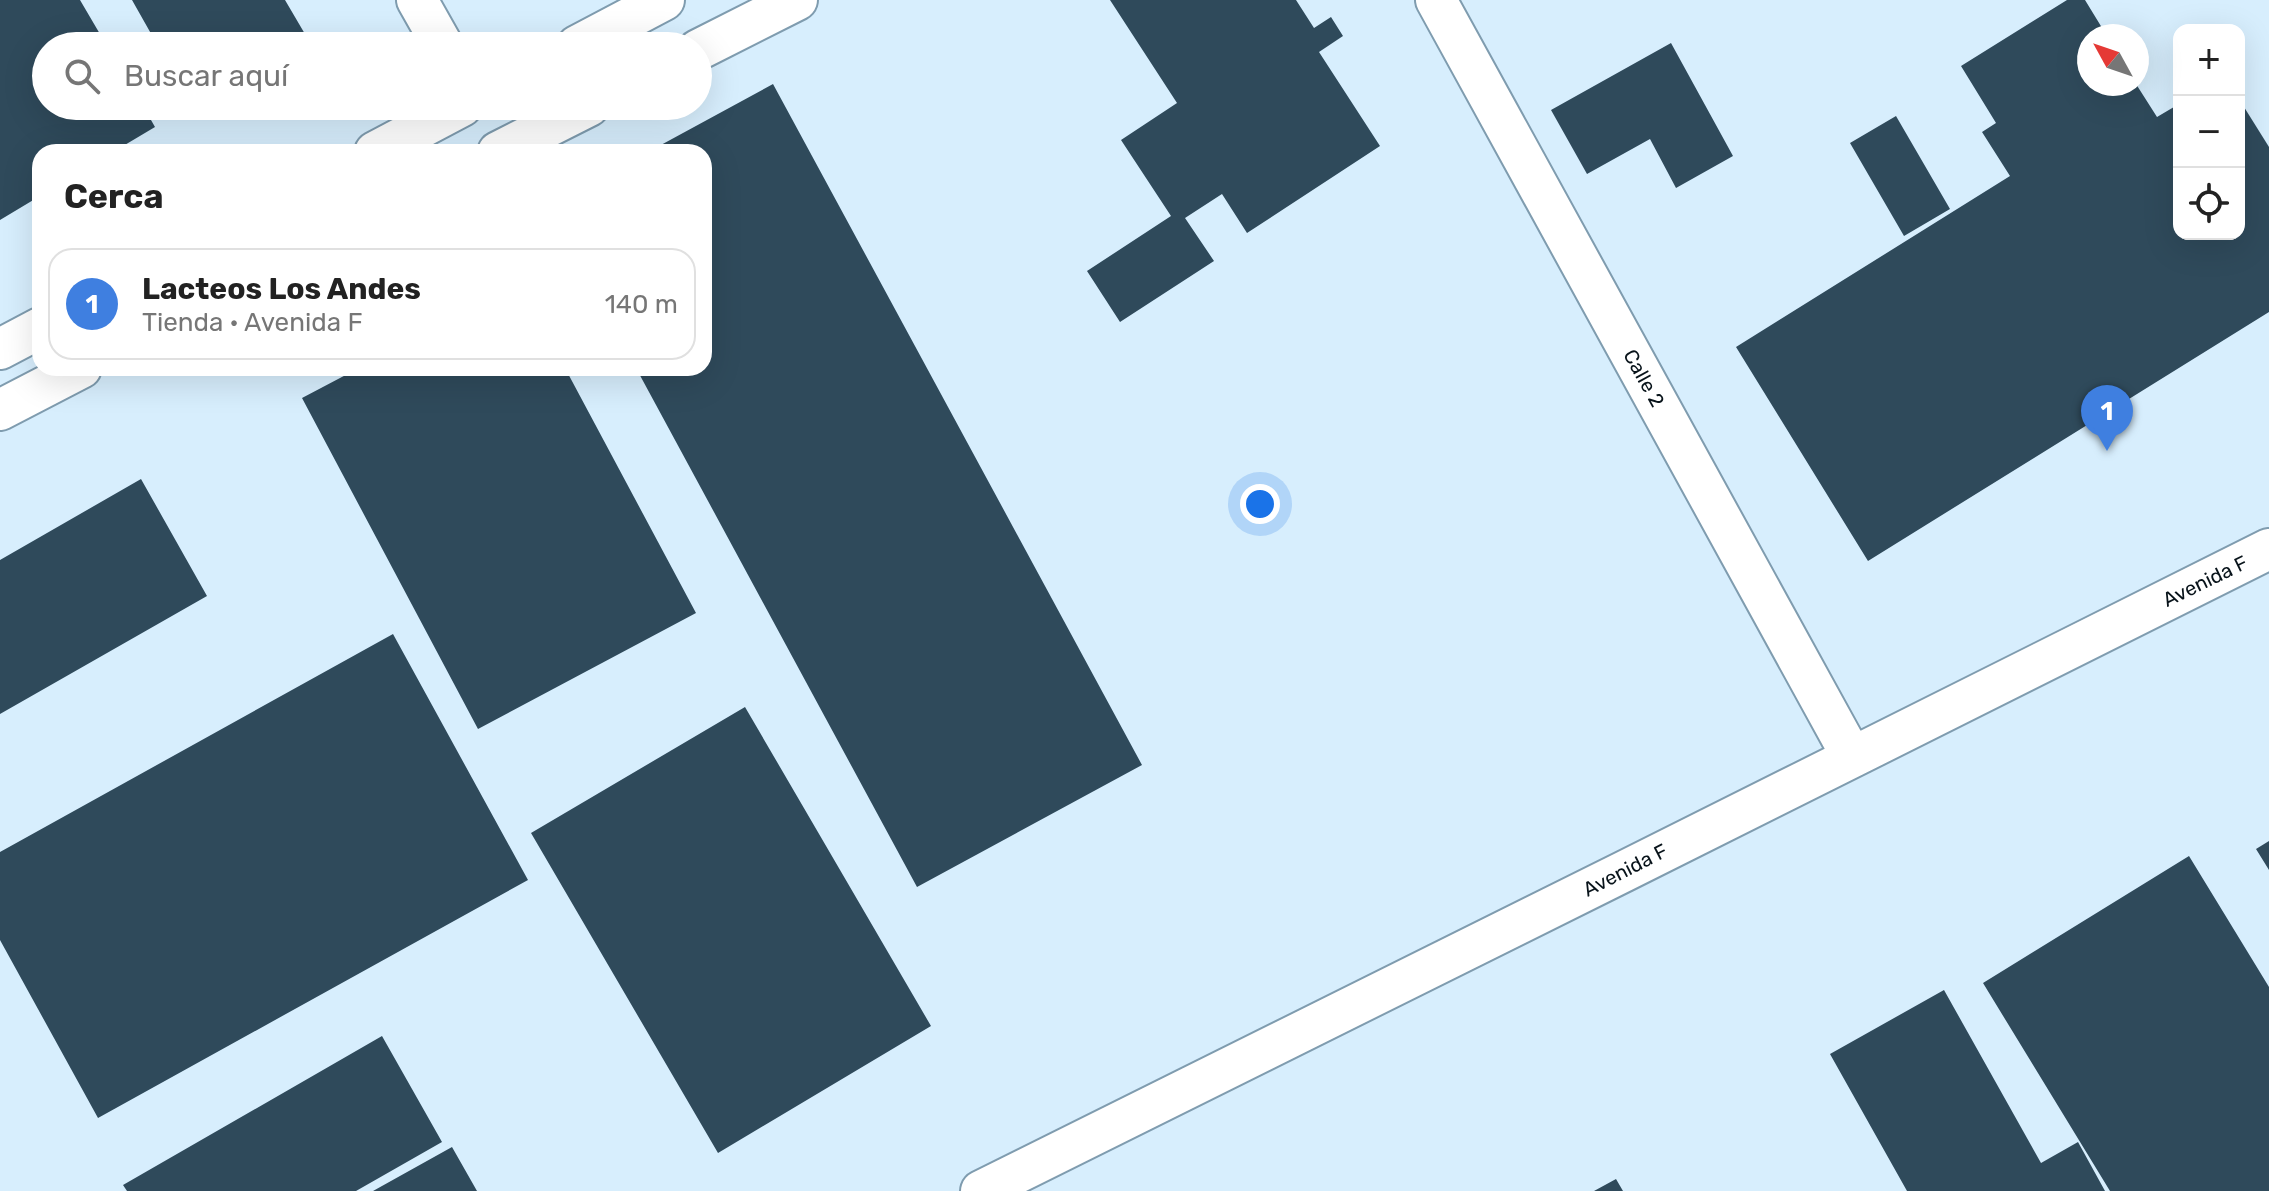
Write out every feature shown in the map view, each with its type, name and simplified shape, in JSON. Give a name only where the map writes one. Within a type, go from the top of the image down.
[{"type":"street","points":[[417,0],[435,32]]},
{"type":"street","points":[[603,32],[664,0]]},
{"type":"street","points":[[712,43],[797,0]]},
{"type":"street","name":"Calle 2","points":[[1436,0],[1851,755]]},
{"type":"street","points":[[390,144],[436,120]]},
{"type":"street","points":[[514,144],[561,120]]},
{"type":"street","points":[[0,349],[32,332]]},
{"type":"street","points":[[0,410],[66,376]]},
{"type":"street","name":"Avenida F","points":[[981,1191],[1336,1017],[1851,755],[2269,549]]},
{"type":"shaded area","points":[[0,0],[2269,0],[2269,1191],[0,1191]]},
{"type":"building","points":[[0,0],[80,0],[99,32],[32,32],[32,120],[151,120],[155,127],[126,144],[32,144],[32,201],[0,220]]},
{"type":"building","points":[[132,0],[285,0],[304,32],[150,32]]},
{"type":"building","points":[[1110,0],[1296,0],[1314,28],[1331,17],[1343,36],[1319,52],[1380,146],[1247,233],[1222,194],[1185,218],[1214,261],[1120,322],[1087,271],[1171,216],[1121,140],[1177,103]]},
{"type":"building","points":[[2067,0],[2085,0],[2100,24],[2077,24],[2077,96],[2144,96],[2157,117],[2173,108],[2173,240],[2245,240],[2245,109],[2269,147],[2269,312],[1868,561],[1736,347],[2010,176],[1982,132],[1996,123],[1961,66]]},
{"type":"building","points":[[1671,43],[1733,156],[1676,188],[1650,139],[1587,174],[1551,110]]},
{"type":"building","points":[[773,84],[1142,765],[917,887],[640,376],[712,376],[712,144],[663,144],[712,120],[712,117]]},
{"type":"building","points":[[1896,116],[1950,209],[1904,236],[1850,143]]},
{"type":"building","points":[[344,376],[569,376],[696,613],[478,729],[302,398]]},
{"type":"building","points":[[141,479],[207,596],[0,714],[0,560]]},
{"type":"building","points":[[393,634],[528,880],[98,1118],[0,940],[0,852]]},
{"type":"building","points":[[745,707],[931,1026],[718,1153],[531,833]]},
{"type":"building","points":[[2269,841],[2269,870],[2256,849]]},
{"type":"building","points":[[2189,856],[2269,987],[2269,1191],[2110,1191],[1983,983]]},
{"type":"building","points":[[1944,990],[2041,1163],[2078,1142],[2105,1191],[1907,1191],[1830,1054]]},
{"type":"building","points":[[382,1036],[442,1142],[356,1191],[127,1191],[123,1185]]},
{"type":"building","points":[[452,1147],[477,1191],[373,1191]]},
{"type":"building","points":[[1616,1179],[1623,1191],[1594,1191]]},
{"type":"place","name":"Lacteos Los Andes","points":[[2107,451]]}]
